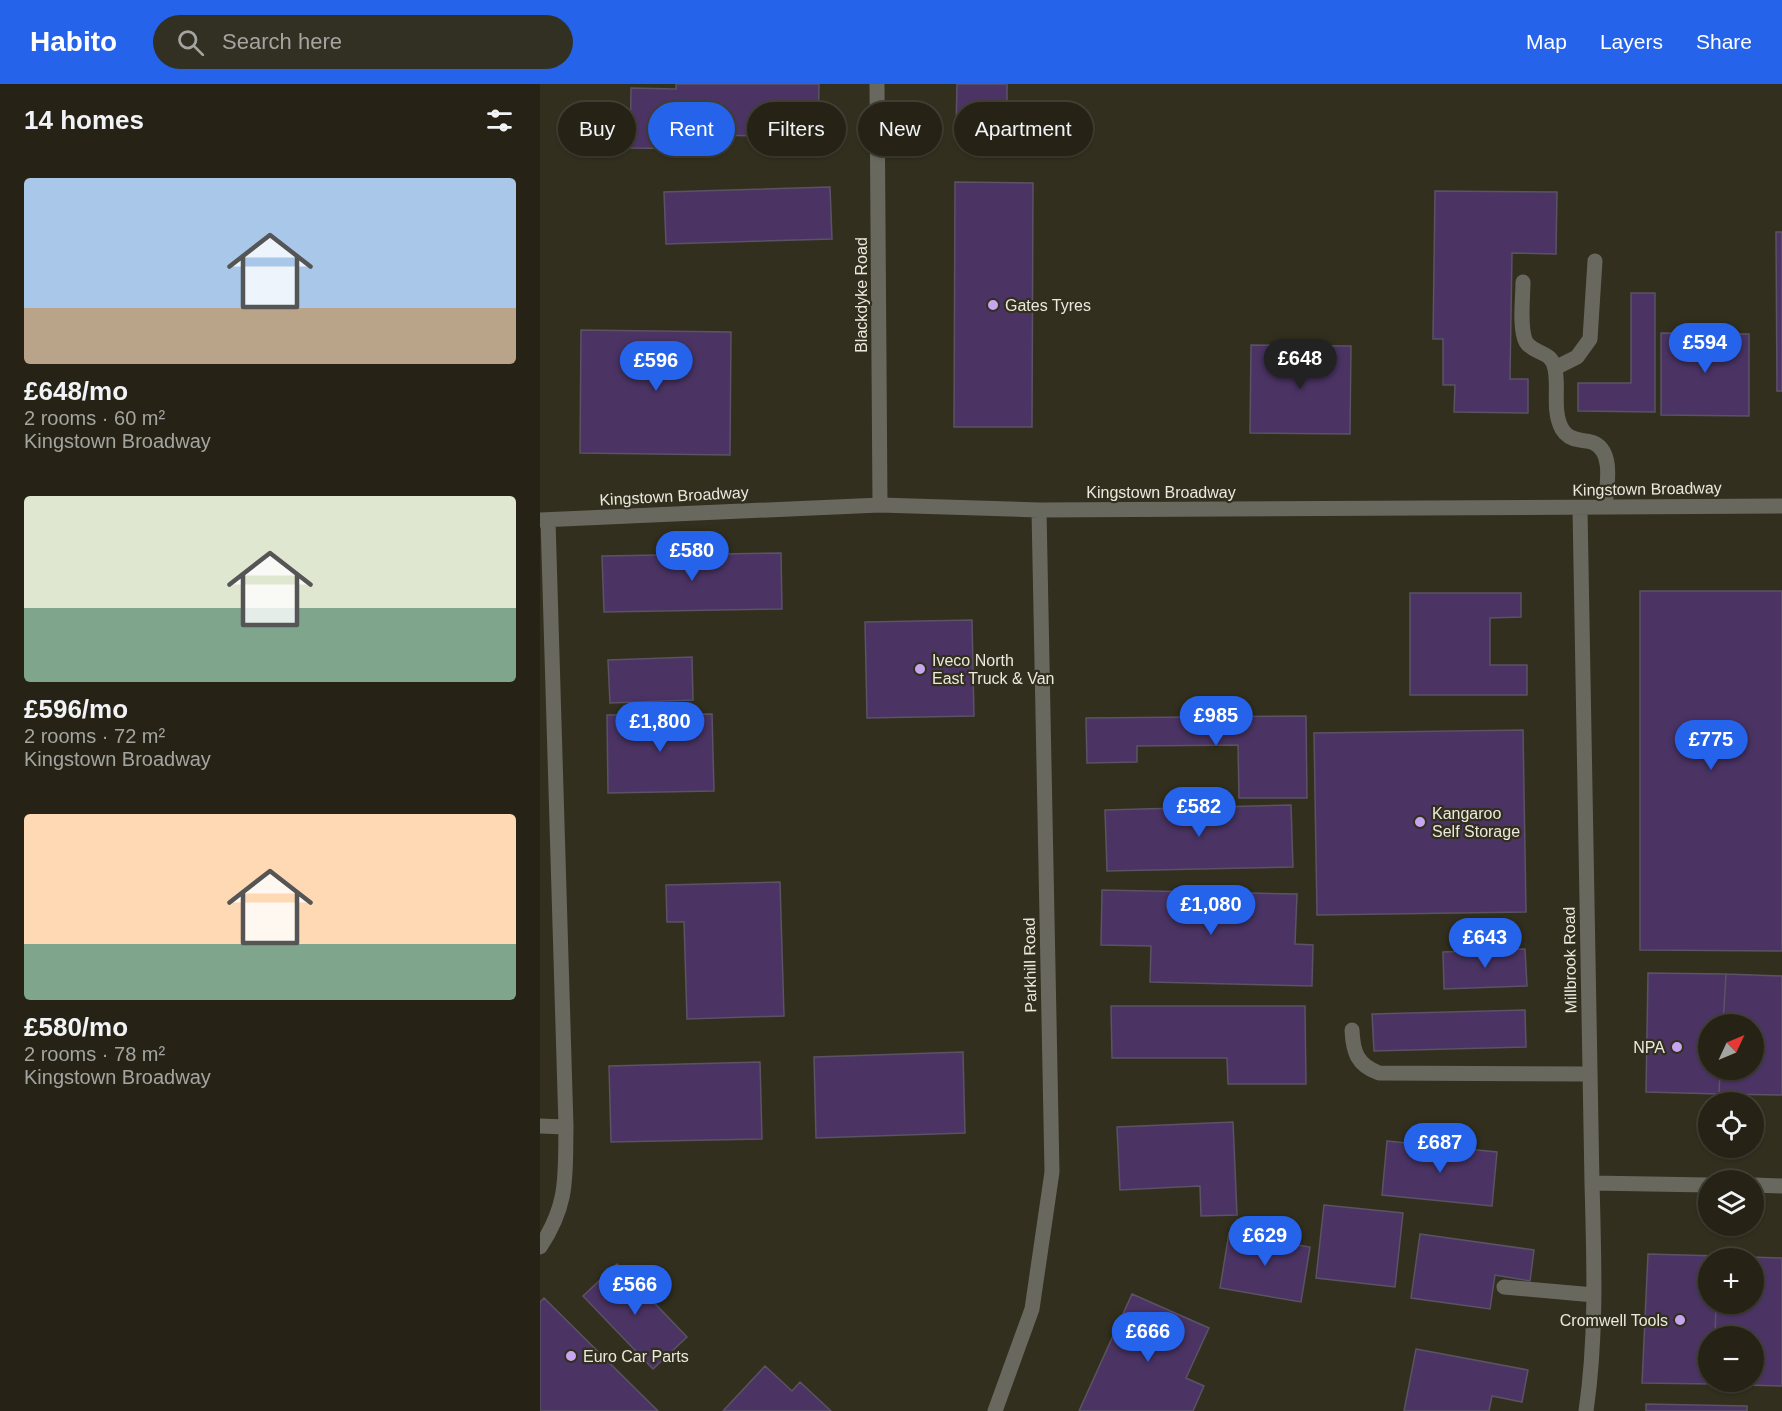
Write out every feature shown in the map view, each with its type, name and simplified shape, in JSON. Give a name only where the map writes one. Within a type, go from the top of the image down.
[{"type":"street","name":"Blackdyke Road","points":[[877,84],[880,505]]},
{"type":"street","points":[[1555,368],[1576,357],[1590,339],[1595,261]]},
{"type":"street","points":[[1523,282],[1522,327],[1526,341],[1532,349],[1545,354],[1552,360],[1555,368],[1557,414],[1562,429],[1570,438],[1594,443],[1604,450],[1607,464],[1605,507]]},
{"type":"street","name":"Kingstown Broadway","points":[[544,520],[880,505],[1039,510],[1782,506]]},
{"type":"street","name":"Millbrook Road","points":[[1580,508],[1594,1295],[1590,1386],[1586,1411]]},
{"type":"street","name":"Parkhill Road","points":[[996,1411],[1032,1309],[1052,1172],[1039,510]]},
{"type":"street","points":[[540,1247],[556,1220],[564,1192],[566,1127],[544,520]]},
{"type":"street","points":[[1352,1030],[1356,1057],[1368,1069],[1379,1073],[1590,1074]]},
{"type":"street","points":[[540,1126],[566,1127]]},
{"type":"street","points":[[1592,1183],[1698,1185]]},
{"type":"street","points":[[1764,1185],[1782,1186]]},
{"type":"street","points":[[1504,1287],[1594,1295]]},
{"type":"building","points":[[676,84],[819,84],[819,102],[747,102],[747,136],[735,136],[735,102],[648,102],[648,148],[636,148],[636,102],[631,102],[631,88],[676,89]]},
{"type":"building","points":[[957,84],[1007,84],[1007,102],[957,102]]},
{"type":"building","name":"Gates Tyres","points":[[955,182],[1033,183],[1032,427],[954,427]]},
{"type":"building","points":[[830,187],[832,239],[666,244],[664,192]]},
{"type":"building","points":[[1435,191],[1557,192],[1556,254],[1512,253],[1510,379],[1528,379],[1528,413],[1454,412],[1455,385],[1443,385],[1443,339],[1433,339]]},
{"type":"building","points":[[1776,232],[1782,232],[1782,391],[1777,391]]},
{"type":"building","points":[[1631,293],[1655,293],[1655,412],[1578,411],[1578,383],[1631,383]]},
{"type":"building","points":[[581,330],[731,332],[730,455],[580,453]]},
{"type":"building","points":[[1661,333],[1749,334],[1749,416],[1661,415]]},
{"type":"building","points":[[1251,345],[1351,346],[1350,434],[1250,433]]},
{"type":"building","points":[[781,553],[782,609],[604,612],[602,556]]},
{"type":"building","points":[[1640,591],[1782,591],[1782,951],[1640,950]]},
{"type":"building","points":[[1410,593],[1521,593],[1521,617],[1490,618],[1490,665],[1527,665],[1527,695],[1410,695]]},
{"type":"building","name":"Iveco North East Truck & Van","points":[[972,620],[974,716],[867,718],[865,622]]},
{"type":"building","points":[[692,657],[693,700],[610,703],[608,660]]},
{"type":"building","points":[[712,714],[714,791],[608,793],[607,715]]},
{"type":"building","points":[[1306,716],[1307,798],[1239,798],[1238,745],[1137,746],[1137,762],[1087,763],[1086,718]]},
{"type":"building","name":"Kangaroo Self Storage","points":[[1523,730],[1526,912],[1317,915],[1314,733]]},
{"type":"building","points":[[1291,805],[1293,867],[1107,871],[1105,810]]},
{"type":"building","points":[[780,882],[784,1016],[687,1019],[684,922],[667,922],[666,885]]},
{"type":"building","points":[[1102,890],[1297,894],[1295,944],[1313,945],[1312,986],[1150,982],[1151,946],[1101,945]]},
{"type":"building","points":[[1525,949],[1527,986],[1444,989],[1443,952]]},
{"type":"building","name":"NPA","points":[[1648,973],[1726,974],[1724,1014],[1698,1014],[1698,1080],[1720,1080],[1719,1092],[1646,1092]]},
{"type":"building","points":[[1726,974],[1782,976],[1782,1095],[1764,1095],[1764,1092],[1719,1092],[1720,1080],[1764,1080],[1764,1014],[1724,1014]]},
{"type":"building","points":[[1111,1006],[1305,1006],[1306,1084],[1228,1084],[1227,1058],[1112,1058]]},
{"type":"building","points":[[1525,1010],[1526,1047],[1374,1051],[1372,1014]]},
{"type":"building","points":[[963,1052],[965,1133],[816,1138],[814,1057]]},
{"type":"building","points":[[760,1062],[762,1139],[611,1142],[609,1066]]},
{"type":"building","points":[[1233,1122],[1237,1215],[1201,1216],[1200,1186],[1120,1190],[1117,1127]]},
{"type":"building","points":[[1387,1141],[1497,1152],[1492,1206],[1382,1195]]},
{"type":"building","points":[[1324,1205],[1403,1213],[1395,1287],[1316,1278]]},
{"type":"building","points":[[1229,1233],[1310,1247],[1301,1302],[1220,1288]]},
{"type":"building","points":[[1420,1234],[1534,1250],[1530,1281],[1495,1275],[1490,1309],[1411,1298]]},
{"type":"building","name":"Cromwell Tools","points":[[1648,1254],[1698,1255],[1698,1314],[1716,1314],[1715,1326],[1698,1326],[1698,1384],[1642,1383]]},
{"type":"building","points":[[1764,1257],[1782,1258],[1782,1386],[1764,1385],[1764,1326],[1715,1326],[1716,1314],[1764,1314]]},
{"type":"building","points":[[617,1264],[687,1337],[653,1369],[583,1296]]},
{"type":"building","points":[[1132,1294],[1209,1328],[1186,1378],[1204,1386],[1193,1411],[1079,1411]]},
{"type":"building","name":"Euro Car Parts","points":[[544,1298],[658,1411],[540,1411],[540,1302]]},
{"type":"building","points":[[1416,1349],[1528,1370],[1522,1402],[1492,1396],[1489,1411],[1404,1411]]},
{"type":"building","points":[[765,1366],[792,1391],[800,1382],[831,1411],[723,1411]]},
{"type":"building","points":[[1646,1404],[1747,1406],[1747,1411],[1646,1411]]},
{"type":"place","name":"Gates Tyres","points":[[993,305]]},
{"type":"place","name":"Iveco North East Truck & Van","points":[[920,669]]},
{"type":"place","name":"Kangaroo Self Storage","points":[[1420,822]]},
{"type":"place","name":"NPA","points":[[1677,1047]]},
{"type":"place","name":"Cromwell Tools","points":[[1680,1320]]},
{"type":"place","name":"Euro Car Parts","points":[[571,1356]]}]
